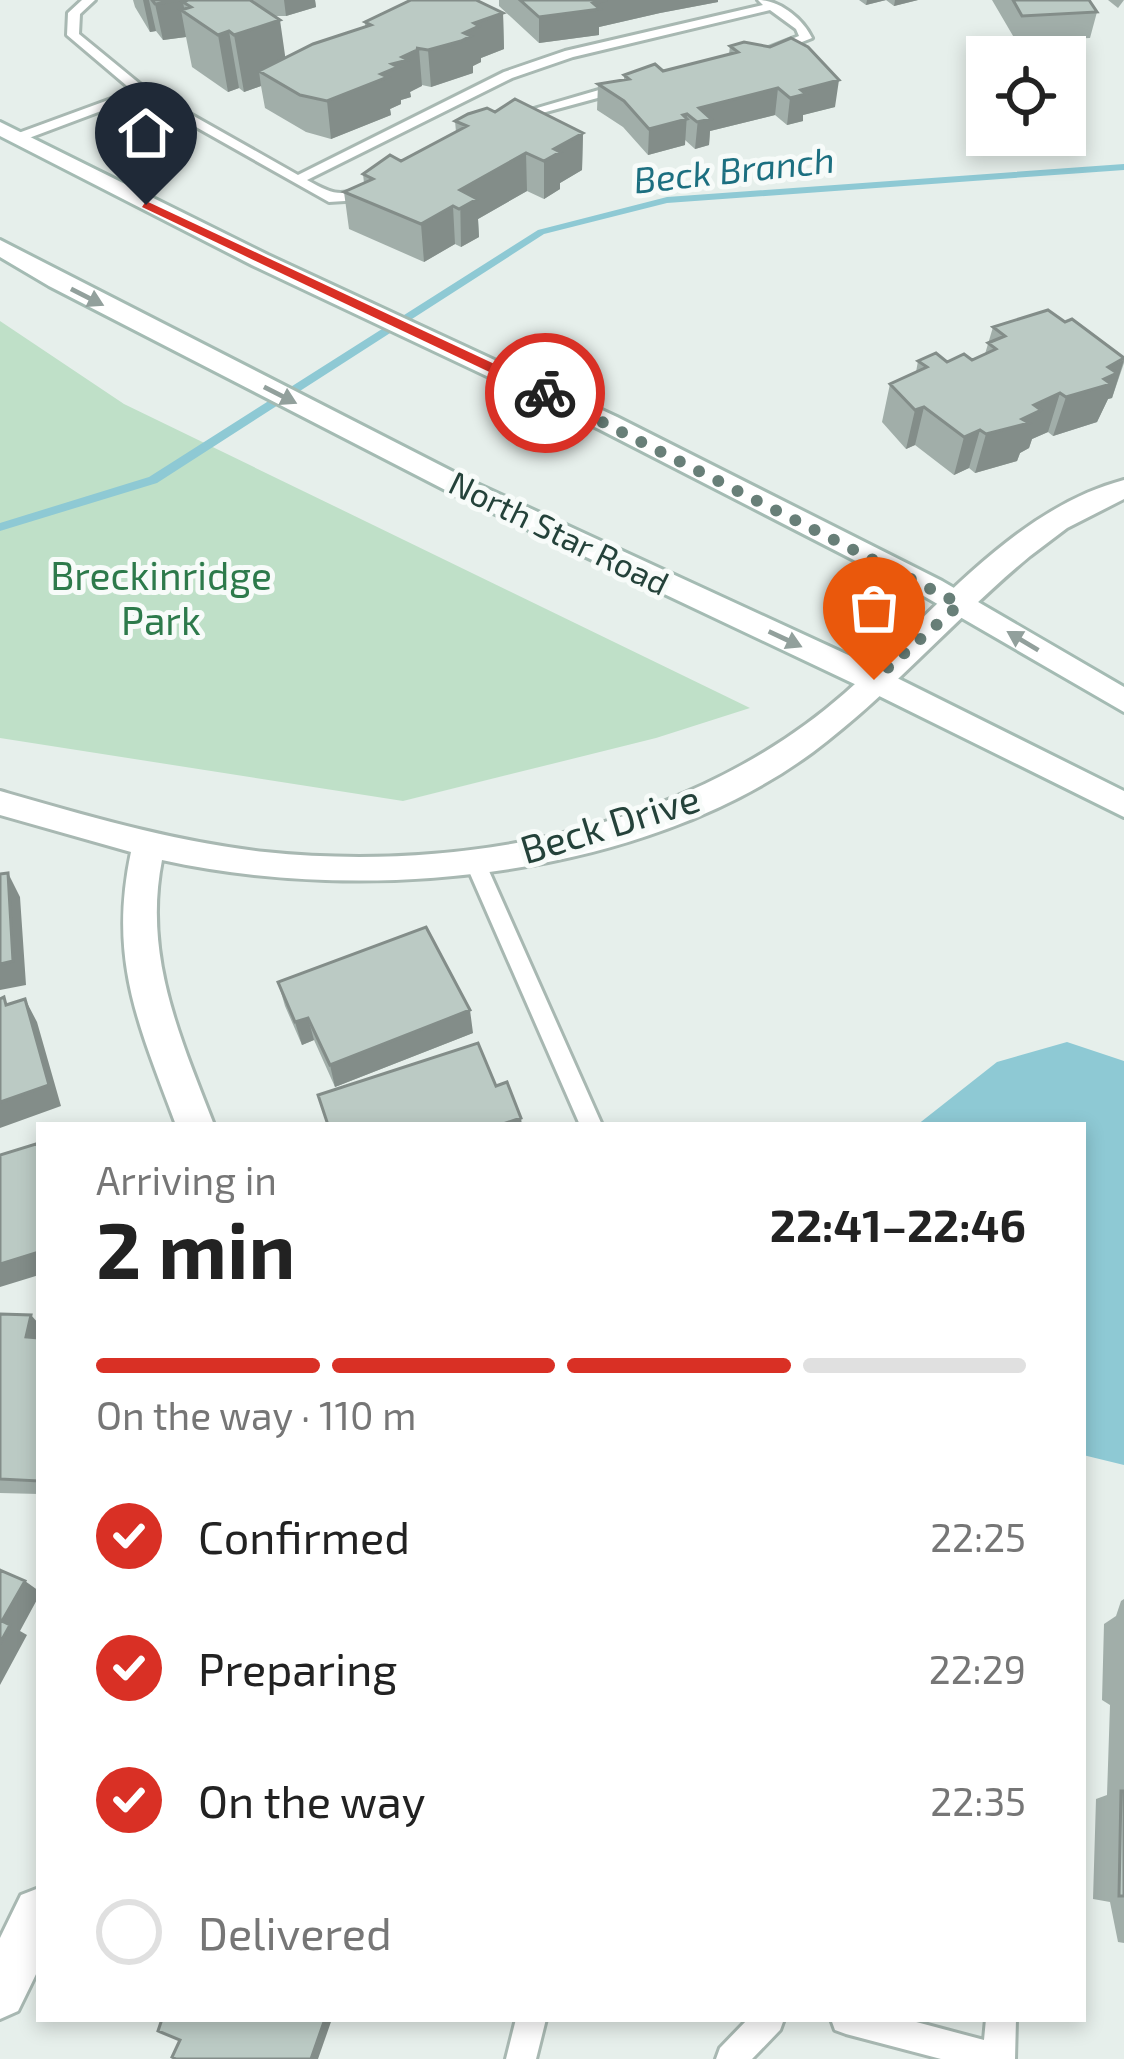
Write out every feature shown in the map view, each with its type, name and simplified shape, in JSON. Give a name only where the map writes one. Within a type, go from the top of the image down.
[{"type":"main road","points":[[9,133],[327,291],[608,423],[960,604],[1124,701]]},
{"type":"main road","name":"North Star Road","points":[[0,248],[465,489],[874,680],[1124,805]]},
{"type":"main road","name":"Beck Drive","points":[[0,803],[148,847],[301,868],[444,868],[569,843],[682,809],[786,754],[852,704],[1054,520],[1124,489]]},
{"type":"main road","points":[[148,847],[137,904],[140,954],[158,1024],[194,1122]]},
{"type":"main road","points":[[0,1994],[36,1919]]},
{"type":"lane","points":[[89,0],[74,14],[73,35],[142,92],[329,198],[356,197],[392,177]]},
{"type":"lane","points":[[298,181],[508,75],[569,54],[769,3],[801,27],[806,38],[758,55]]},
{"type":"lane","points":[[489,127],[522,112],[632,85]]},
{"type":"lane","points":[[9,133],[142,92]]},
{"type":"lane","points":[[475,862],[590,1122]]},
{"type":"lane","points":[[521,2059],[530,2022]]},
{"type":"lane","points":[[731,2059],[766,2022]]},
{"type":"lane","points":[[857,2022],[999,2059],[1000,2022]]},
{"type":"green space","name":"Breckinridge Park","points":[[0,321],[124,404],[750,708],[656,738],[403,801],[0,738]]},
{"type":"water","points":[[1067,1042],[1124,1061],[1124,1465],[1086,1456],[1086,1122],[921,1122],[997,1062]]},
{"type":"building","points":[[250,0],[280,20],[234,35],[229,31],[218,35],[181,10],[191,7],[183,2]]},
{"type":"building","points":[[411,0],[476,0],[503,13],[474,23],[479,26],[464,33],[471,36],[461,41],[428,50],[416,48],[402,57],[408,60],[392,64],[398,67],[381,74],[388,77],[327,101],[300,95],[259,71],[313,44],[371,25],[365,22]]},
{"type":"building","points":[[520,0],[607,0],[593,3],[600,9],[539,17]]},
{"type":"building","points":[[1013,0],[1089,0],[1097,12],[1022,16]]},
{"type":"building","points":[[791,38],[808,47],[839,80],[801,90],[806,94],[790,98],[778,88],[699,108],[711,119],[697,122],[687,114],[683,115],[687,119],[649,129],[624,101],[598,84],[629,79],[624,75],[655,64],[663,71],[738,52],[730,46],[744,42],[770,47]]},
{"type":"building","points":[[515,99],[583,133],[554,149],[560,152],[544,161],[526,153],[460,190],[477,199],[421,224],[344,192],[373,179],[363,174],[390,155],[401,161],[467,126],[455,121],[487,108],[495,112]]},
{"type":"building","points":[[1048,310],[1065,322],[1072,319],[1124,358],[1108,367],[1117,373],[1104,379],[1111,384],[1066,397],[1060,393],[1034,405],[1041,410],[1022,419],[1029,423],[964,437],[924,407],[915,410],[890,384],[927,367],[918,361],[936,353],[947,362],[964,354],[972,360],[996,349],[988,343],[1005,336],[993,327]]},
{"type":"building","points":[[8,873],[13,961],[0,964],[0,874]]},
{"type":"building","points":[[426,927],[470,1010],[330,1065],[308,1018],[295,1022],[278,982]]},
{"type":"building","points":[[4,997],[6,1005],[25,999],[49,1085],[0,1102],[0,999]]},
{"type":"building","points":[[478,1043],[496,1086],[507,1082],[521,1118],[509,1122],[327,1122],[318,1095]]},
{"type":"building","points":[[36,1144],[36,1253],[0,1264],[0,1155]]},
{"type":"building","points":[[0,1314],[31,1315],[26,1337],[36,1338],[36,1481],[0,1479]]},
{"type":"building","points":[[0,1570],[25,1581],[2,1621],[10,1625],[0,1643]]},
{"type":"building","points":[[1124,1791],[1124,1896],[1119,1896]]},
{"type":"building","points":[[161,2022],[324,2022],[311,2059],[176,2059],[172,2057],[180,2040],[158,2031]]},
{"type":"waterway","name":"Beck Branch","points":[[0,527],[153,480],[541,232],[667,200],[1124,167]]},
{"type":"way so far","points":[[545,393],[960,604],[874,680]]},
{"type":"route","points":[[146,205],[545,393]]}]
